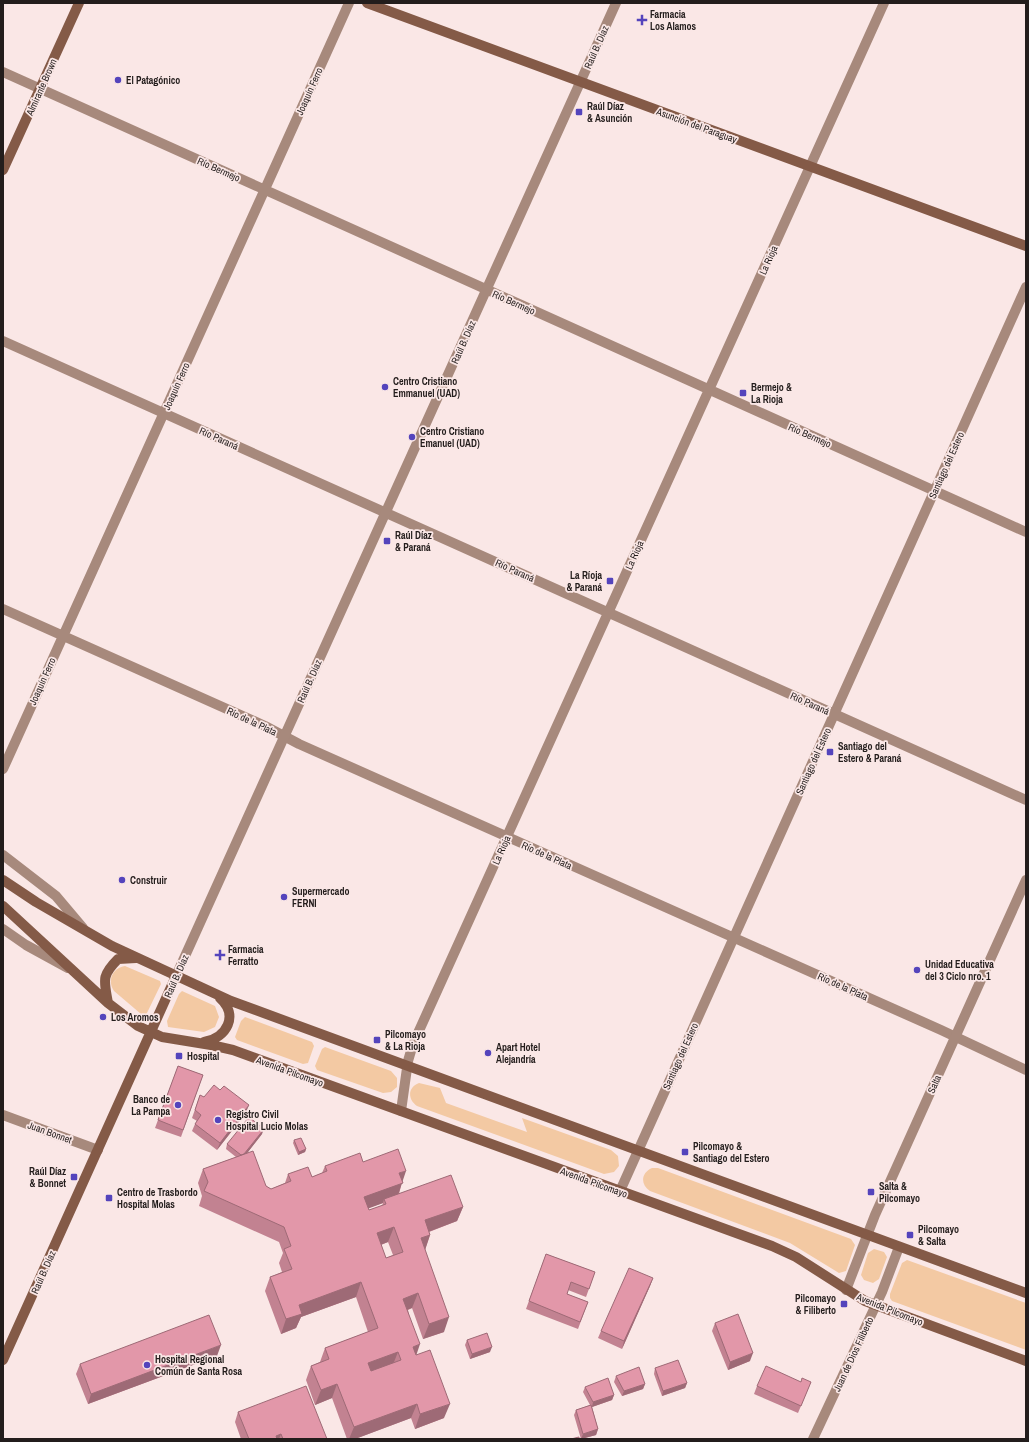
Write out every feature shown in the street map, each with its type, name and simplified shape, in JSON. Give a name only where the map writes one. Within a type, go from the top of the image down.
[{"type":"main road","name":"Almirante Brown","points":[[3,170],[79,3]]},
{"type":"main road","name":"Asunción del Paraguay","points":[[368,3],[1026,246]]},
{"type":"main road","points":[[3,880],[86,931],[137,958],[214,994],[1026,1293]]},
{"type":"main road","name":"Avenida Pilcomayo","points":[[3,906],[131,1022],[150,1033],[175,1040],[200,1043],[233,1050],[780,1249],[804,1261],[846,1290],[875,1305],[1026,1361]]},
{"type":"main road","points":[[108,1002],[104,980],[109,968],[118,959],[137,958]]},
{"type":"main road","name":"Raúl B. Díaz","points":[[3,1360],[176,976]]},
{"type":"main road","points":[[200,1043],[221,1036],[230,1022],[228,1007],[214,994]]},
{"type":"street","name":"Joaquín Ferro","points":[[3,769],[348,3]]},
{"type":"street","name":"Raúl B. Díaz","points":[[176,976],[616,3]]},
{"type":"street","name":"La Rioja","points":[[401,1111],[407,1066],[413,1044],[884,3]]},
{"type":"street","name":"Río Bermejo","points":[[3,72],[1026,532]]},
{"type":"street","name":"Santiago del Estero","points":[[620,1191],[1026,287]]},
{"type":"street","name":"Río Paraná","points":[[3,341],[1026,800]]},
{"type":"street","name":"Río de la Plata","points":[[3,609],[1026,1070]]},
{"type":"street","points":[[3,854],[56,896],[86,931]]},
{"type":"street","name":"Salta","points":[[846,1290],[867,1235],[1026,880]]},
{"type":"street","points":[[3,929],[26,945],[77,974]]},
{"type":"street","name":"Juan Bonnet","points":[[3,1115],[98,1150]]},
{"type":"street","name":"Juan de Dios Filiberto","points":[[813,1439],[875,1305],[899,1247]]},
{"type":"shaded area","points":[[125,966],[160,981],[161,984],[146,1015],[141,1014],[114,991],[112,987],[111,979],[114,972]]},
{"type":"shaded area","points":[[182,991],[215,1006],[219,1017],[215,1027],[204,1032],[168,1027],[167,1021],[179,994]]},
{"type":"shaded area","points":[[245,1017],[312,1042],[314,1046],[308,1063],[303,1064],[237,1040],[235,1037],[241,1021]]},
{"type":"shaded area","points":[[325,1047],[391,1071],[397,1078],[397,1087],[391,1092],[383,1093],[317,1070],[315,1066],[322,1049]]},
{"type":"shaded area","points":[[419,1083],[440,1088],[446,1103],[527,1132],[522,1118],[611,1150],[618,1156],[619,1166],[614,1172],[604,1174],[417,1106],[410,1097],[410,1093],[413,1087]]},
{"type":"shaded area","points":[[658,1168],[851,1239],[855,1245],[846,1271],[839,1273],[790,1243],[650,1191],[643,1182],[643,1179],[648,1170]]},
{"type":"shaded area","points":[[874,1249],[884,1252],[887,1257],[879,1279],[873,1283],[864,1280],[861,1275],[868,1253]]},
{"type":"shaded area","points":[[907,1260],[1026,1303],[1026,1350],[892,1301],[890,1294],[902,1263]]},
{"type":"building","name":"Banco de La Pampa","points":[[178,1066],[203,1075],[183,1130],[158,1120]]},
{"type":"building","name":"Registro Civil Hospital Lucio Molas","points":[[214,1085],[220,1090],[224,1086],[249,1105],[220,1143],[195,1124],[201,1115],[195,1110],[200,1095],[204,1097]]},
{"type":"building","points":[[249,1117],[264,1129],[244,1154],[241,1155],[227,1144]]},
{"type":"building","points":[[301,1138],[306,1149],[299,1152],[294,1140]]},
{"type":"building","points":[[398,1149],[406,1171],[399,1173],[403,1183],[364,1197],[369,1210],[386,1204],[384,1199],[451,1175],[463,1207],[425,1220],[430,1235],[421,1238],[449,1317],[429,1324],[418,1293],[403,1299],[420,1344],[413,1347],[416,1355],[430,1350],[450,1404],[420,1414],[417,1404],[354,1427],[337,1384],[321,1390],[311,1366],[329,1359],[325,1348],[378,1328],[361,1282],[299,1305],[302,1314],[286,1319],[270,1277],[292,1269],[284,1249],[291,1246],[284,1227],[204,1191],[208,1182],[203,1169],[253,1151],[266,1186],[271,1189],[291,1181],[288,1174],[308,1167],[312,1177],[327,1171],[325,1166],[360,1153],[363,1162]],"holes":[[[394,1227],[403,1252],[386,1258],[377,1233]],[[398,1352],[401,1360],[371,1371],[368,1363]]]},
{"type":"building","points":[[546,1254],[595,1272],[589,1289],[571,1282],[567,1294],[588,1302],[580,1322],[529,1301]]},
{"type":"building","points":[[629,1268],[653,1278],[624,1341],[601,1331]]},
{"type":"building","points":[[738,1314],[753,1353],[730,1362],[715,1323]]},
{"type":"building","name":"Hospital Regional Común de Santa Rosa","points":[[209,1315],[221,1345],[91,1394],[80,1364]]},
{"type":"building","points":[[487,1333],[492,1347],[472,1354],[467,1340]]},
{"type":"building","points":[[678,1360],[687,1383],[663,1391],[655,1368]]},
{"type":"building","points":[[766,1366],[801,1382],[802,1378],[811,1382],[801,1406],[757,1386]]},
{"type":"building","points":[[639,1367],[645,1384],[624,1391],[616,1376]]},
{"type":"building","points":[[608,1378],[614,1395],[593,1402],[585,1387]]},
{"type":"building","points":[[306,1386],[327,1439],[283,1439],[281,1434],[276,1436],[277,1439],[249,1439],[238,1412]]},
{"type":"building","points":[[591,1405],[598,1429],[583,1434],[576,1410]]},
{"type":"place","name":"Farmacia Los Alamos","points":[[642,20]]},
{"type":"place","name":"El Patagónico","points":[[118,80]]},
{"type":"place","name":"Raúl Díaz & Asunción","points":[[579,112]]},
{"type":"place","name":"Centro Cristiano Emmanuel (UAD)","points":[[385,387]]},
{"type":"place","name":"Bermejo & La Rioja","points":[[743,393]]},
{"type":"place","name":"Centro Cristiano Emanuel (UAD)","points":[[412,437]]},
{"type":"place","name":"Raúl Díaz & Paraná","points":[[387,541]]},
{"type":"place","name":"La Ríoja & Paraná","points":[[610,581]]},
{"type":"place","name":"Santiago del Estero & Paraná","points":[[830,752]]},
{"type":"place","name":"Construir","points":[[122,880]]},
{"type":"place","name":"Supermercado FERNI","points":[[284,897]]},
{"type":"place","name":"Farmacia Ferratto","points":[[220,955]]},
{"type":"place","name":"Unidad Educativa del 3 Ciclo nro. 1","points":[[917,970]]},
{"type":"place","name":"Los Aromos","points":[[103,1017]]},
{"type":"place","name":"Pilcomayo & La Rioja","points":[[377,1040]]},
{"type":"place","name":"Apart Hotel Alejandría","points":[[488,1053]]},
{"type":"place","name":"Hospital","points":[[179,1056]]},
{"type":"place","name":"Banco de La Pampa","points":[[178,1105]]},
{"type":"place","name":"Registro Civil Hospital Lucio Molas","points":[[218,1120]]},
{"type":"place","name":"Pilcomayo & Santiago del Estero","points":[[685,1152]]},
{"type":"place","name":"Raúl Díaz & Bonnet","points":[[74,1177]]},
{"type":"place","name":"Salta & Pilcomayo","points":[[871,1192]]},
{"type":"place","name":"Centro de Trasbordo Hospital Molas","points":[[109,1198]]},
{"type":"place","name":"Pilcomayo & Salta","points":[[910,1235]]},
{"type":"place","name":"Pilcomayo & Filiberto","points":[[844,1304]]},
{"type":"place","name":"Hospital Regional Común de Santa Rosa","points":[[147,1365]]}]
